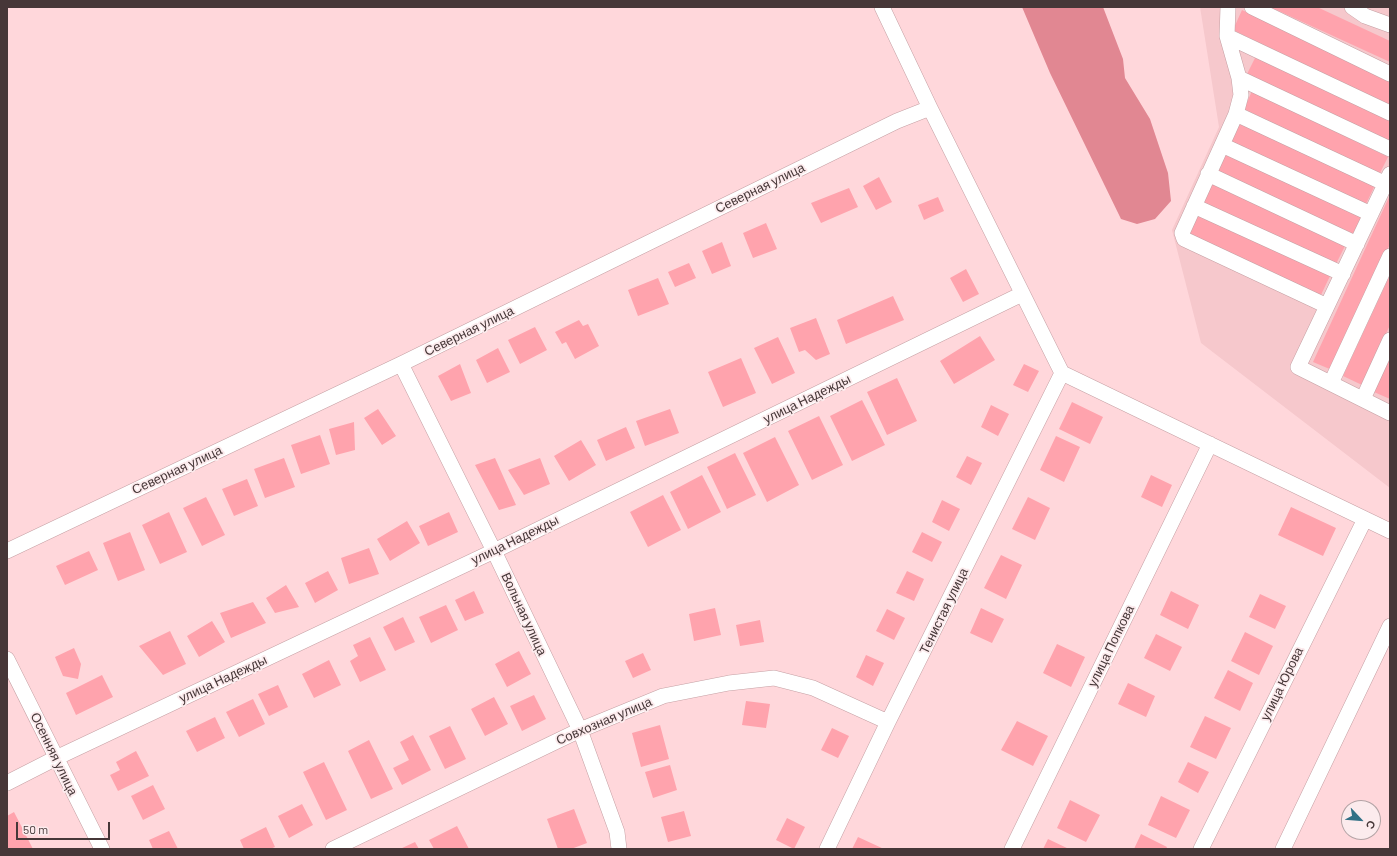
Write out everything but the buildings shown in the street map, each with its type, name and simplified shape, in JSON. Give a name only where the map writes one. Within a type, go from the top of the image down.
[{"type":"street","points":[[882,7],[930,108],[1062,373],[1390,531]]},
{"type":"street","points":[[1228,7],[1227,36],[1239,78],[1241,95],[1236,114],[1182,233],[1184,239],[1327,306]]},
{"type":"street","points":[[1252,7],[1390,74]]},
{"type":"street","points":[[1352,7],[1365,16],[1390,25]]},
{"type":"street","points":[[1227,36],[1390,113]]},
{"type":"street","points":[[1239,78],[1390,150]]},
{"type":"street","name":"Северная улица","points":[[7,551],[401,364],[897,122],[930,108]]},
{"type":"street","points":[[1236,114],[1388,179],[1298,367],[1390,412]]},
{"type":"street","points":[[1222,145],[1371,214]]},
{"type":"street","points":[[1208,174],[1357,244]]},
{"type":"street","points":[[1194,206],[1343,274]]},
{"type":"street","points":[[1330,383],[1390,256]]},
{"type":"street","name":"улица Надежды","points":[[7,784],[56,758],[494,551],[1022,294]]},
{"type":"street","points":[[1363,399],[1390,340]]},
{"type":"street","name":"Вольная улица","points":[[401,364],[494,551],[580,730],[617,832],[619,849]]},
{"type":"street","name":"Тенистая улица","points":[[827,849],[888,722],[1062,373]]},
{"type":"street","name":"улица Попкова","points":[[1012,849],[1210,444]]},
{"type":"street","name":"улица Юрова","points":[[1201,849],[1365,519]]},
{"type":"street","points":[[1283,849],[1390,626]]},
{"type":"street","name":"Осенняя улица","points":[[7,659],[102,849]]},
{"type":"street","name":"Совхозная улица","points":[[333,849],[580,730],[663,696],[729,683],[774,678],[813,688],[888,722]]},
{"type":"shaded area","points":[[1022,7],[1103,7],[1123,59],[1125,78],[1150,119],[1168,173],[1171,201],[1155,219],[1137,224],[1121,219],[1050,73]]},
{"type":"shaded area","points":[[1200,7],[1390,7],[1390,488],[1201,343],[1172,230],[1219,127]]}]
